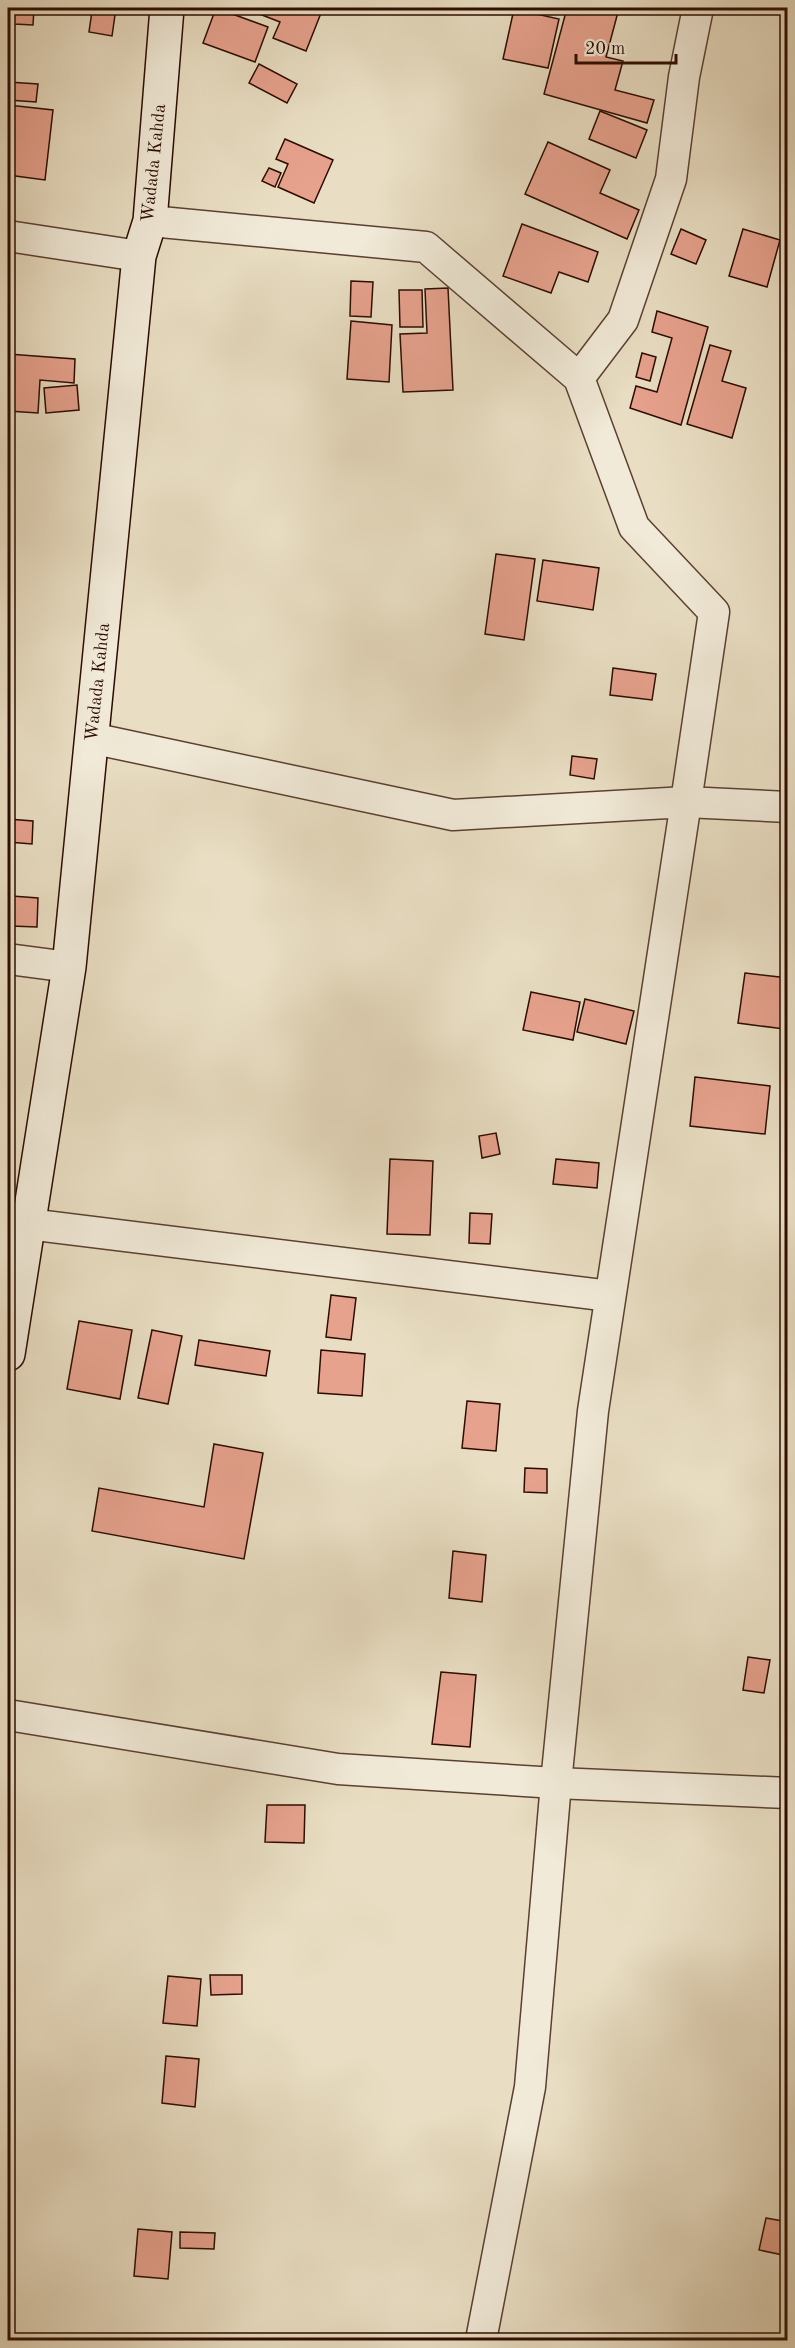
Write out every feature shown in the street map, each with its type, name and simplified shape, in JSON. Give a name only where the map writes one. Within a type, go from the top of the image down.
[{"type":"main road","name":"Wadada Kahda","points":[[8,1354],[69,967],[139,256],[150,221],[167,8]]},
{"type":"street","points":[[579,378],[623,320],[671,178],[684,77],[698,8]]},
{"type":"street","points":[[150,221],[426,247],[579,378],[634,527],[714,612],[593,1411],[556,1783],[530,2087],[481,2340]]},
{"type":"street","points":[[8,236],[139,256]]},
{"type":"street","points":[[91,738],[453,815],[686,802],[788,807]]},
{"type":"street","points":[[8,959],[69,967]]},
{"type":"street","points":[[28,1224],[610,1296]]},
{"type":"street","points":[[8,1715],[338,1768],[556,1783],[788,1793]]},
{"type":"building","points":[[15,8],[34,8],[33,25],[14,24]]},
{"type":"building","points":[[101,8],[116,8],[112,36],[89,32],[92,11],[100,12]]},
{"type":"building","points":[[216,8],[268,27],[255,62],[203,43]]},
{"type":"building","points":[[244,8],[323,8],[306,51],[273,38],[280,22]]},
{"type":"building","points":[[567,8],[602,8],[618,12],[606,57],[623,61],[615,90],[654,100],[647,123],[544,94]]},
{"type":"building","points":[[514,9],[559,19],[548,68],[503,59]]},
{"type":"building","points":[[259,64],[297,84],[287,103],[249,83]]},
{"type":"building","points":[[8,82],[38,84],[36,102],[8,100]]},
{"type":"building","points":[[8,105],[53,110],[45,180],[8,175]]},
{"type":"building","points":[[600,111],[647,130],[636,158],[589,139]]},
{"type":"building","points":[[285,139],[333,160],[314,203],[278,187],[288,164],[276,159]]},
{"type":"building","points":[[548,142],[610,170],[600,193],[639,210],[627,239],[525,194]]},
{"type":"building","points":[[269,168],[281,173],[275,187],[262,181]]},
{"type":"building","points":[[522,224],[598,252],[588,282],[559,272],[551,293],[503,276]]},
{"type":"building","points":[[681,229],[706,240],[696,264],[671,254]]},
{"type":"building","points":[[743,229],[780,240],[767,287],[729,276]]},
{"type":"building","points":[[351,281],[373,282],[371,317],[350,316]]},
{"type":"building","points":[[448,288],[453,390],[403,392],[400,334],[427,333],[425,289]]},
{"type":"building","points":[[399,290],[422,290],[423,327],[400,327]]},
{"type":"building","points":[[657,311],[708,327],[681,425],[630,408],[636,386],[657,392],[672,338],[652,332]]},
{"type":"building","points":[[351,321],[392,325],[389,382],[347,379]]},
{"type":"building","points":[[710,345],[731,351],[722,381],[746,388],[732,438],[687,424]]},
{"type":"building","points":[[642,353],[656,357],[650,381],[636,377]]},
{"type":"building","points":[[8,354],[75,359],[74,383],[40,380],[38,413],[8,411]]},
{"type":"building","points":[[77,385],[79,410],[46,413],[44,388]]},
{"type":"building","points":[[496,554],[535,559],[524,640],[485,634]]},
{"type":"building","points":[[543,560],[599,568],[593,610],[537,601]]},
{"type":"building","points":[[613,668],[656,674],[652,700],[610,695]]},
{"type":"building","points":[[572,756],[597,759],[594,779],[570,775]]},
{"type":"building","points":[[8,819],[33,821],[32,844],[8,842]]},
{"type":"building","points":[[12,896],[38,898],[37,927],[11,926]]},
{"type":"building","points":[[745,973],[788,978],[784,1029],[738,1023]]},
{"type":"building","points":[[531,992],[580,1002],[573,1040],[523,1030]]},
{"type":"building","points":[[585,999],[634,1011],[626,1044],[577,1032]]},
{"type":"building","points":[[695,1077],[770,1086],[765,1134],[690,1126]]},
{"type":"building","points":[[496,1133],[500,1154],[482,1158],[479,1136]]},
{"type":"building","points":[[390,1159],[433,1161],[430,1235],[387,1234]]},
{"type":"building","points":[[556,1159],[599,1163],[597,1188],[553,1184]]},
{"type":"building","points":[[470,1213],[492,1214],[490,1244],[469,1243]]},
{"type":"building","points":[[331,1295],[356,1298],[351,1340],[326,1337]]},
{"type":"building","points":[[79,1321],[132,1330],[120,1399],[67,1389]]},
{"type":"building","points":[[152,1330],[182,1336],[168,1404],[138,1398]]},
{"type":"building","points":[[199,1340],[270,1351],[266,1376],[195,1365]]},
{"type":"building","points":[[321,1350],[365,1354],[362,1396],[318,1393]]},
{"type":"building","points":[[467,1401],[500,1404],[496,1451],[462,1448]]},
{"type":"building","points":[[214,1444],[263,1453],[244,1559],[92,1531],[99,1488],[204,1507]]},
{"type":"building","points":[[525,1468],[547,1469],[547,1493],[524,1492]]},
{"type":"building","points":[[453,1551],[486,1555],[482,1602],[449,1598]]},
{"type":"building","points":[[748,1657],[770,1660],[764,1693],[743,1690]]},
{"type":"building","points":[[441,1672],[476,1675],[470,1747],[432,1744]]},
{"type":"building","points":[[267,1805],[305,1805],[304,1843],[265,1842]]},
{"type":"building","points":[[210,1975],[242,1975],[242,1994],[211,1995]]},
{"type":"building","points":[[168,1976],[201,1979],[197,2026],[163,2023]]},
{"type":"building","points":[[166,2056],[199,2059],[195,2107],[162,2103]]},
{"type":"building","points":[[766,2218],[788,2222],[788,2256],[759,2250]]},
{"type":"building","points":[[138,2229],[172,2232],[168,2279],[134,2276]]},
{"type":"building","points":[[180,2232],[215,2233],[214,2249],[180,2248]]}]
